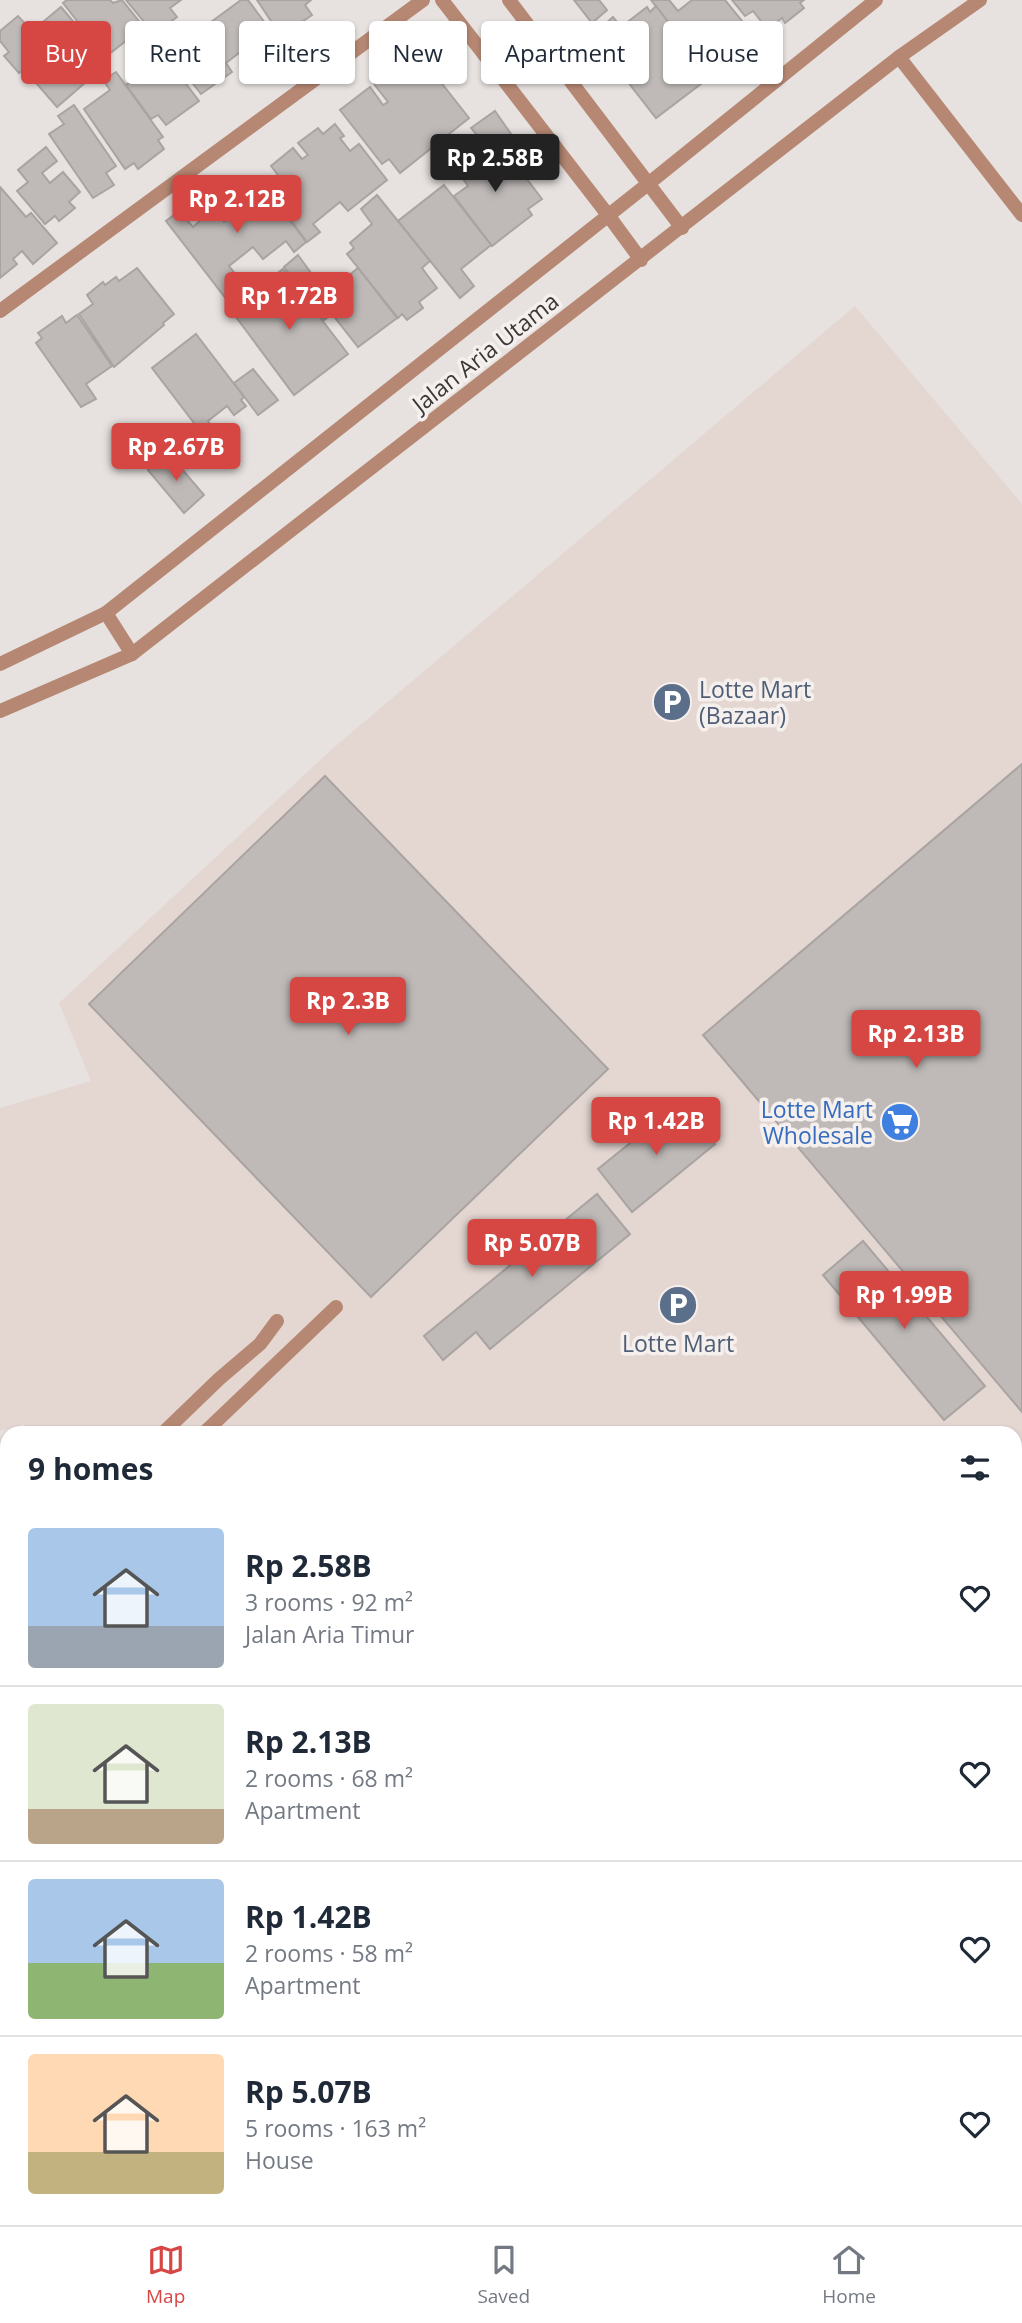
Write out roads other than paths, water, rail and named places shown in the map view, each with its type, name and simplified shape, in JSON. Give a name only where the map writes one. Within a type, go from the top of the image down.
[{"type":"street","points":[[0,311],[423,0]]},
{"type":"street","points":[[442,0],[640,260]]},
{"type":"street","points":[[509,0],[682,228]]},
{"type":"street","name":"Jalan Aria Utama","points":[[0,664],[106,613],[876,0]]},
{"type":"street","name":"Jalan Aria Utama","points":[[0,710],[132,654],[899,57],[980,0]]},
{"type":"street","points":[[899,57],[1022,215]]},
{"type":"street","points":[[106,613],[132,654]]},
{"type":"street","points":[[211,1426],[337,1307]]},
{"type":"street","points":[[170,1426],[260,1344],[277,1321]]},
{"type":"place","name":"Lotte Mart (Bazaar)","points":[[672,702]]},
{"type":"place","name":"Lotte Mart Wholesale","points":[[900,1122]]},
{"type":"place","name":"Lotte Mart","points":[[678,1305]]}]
